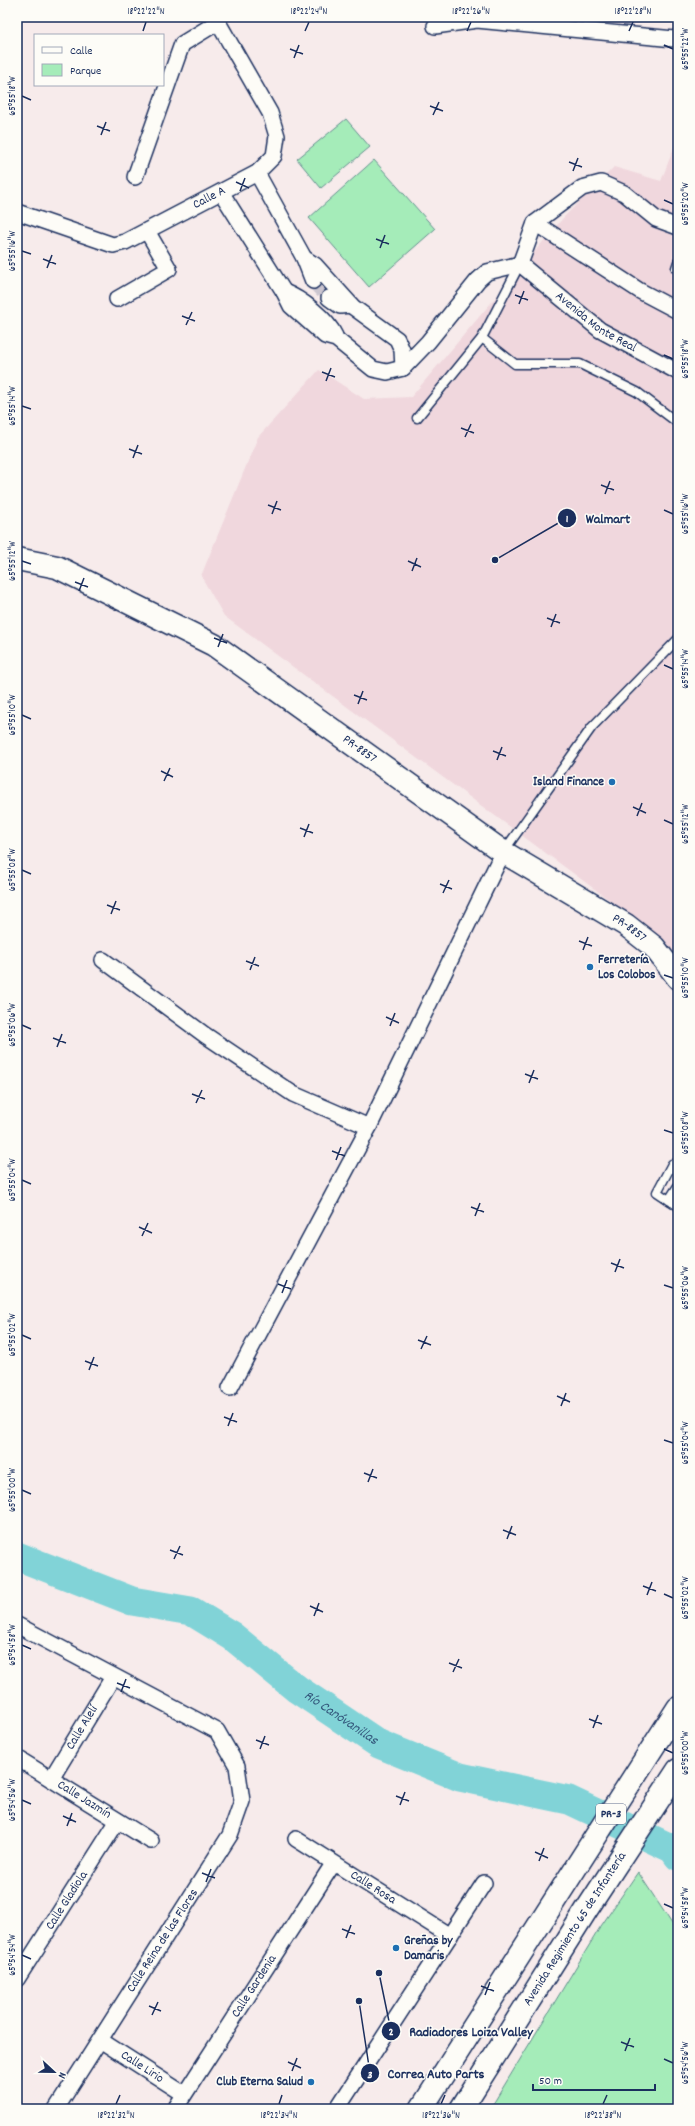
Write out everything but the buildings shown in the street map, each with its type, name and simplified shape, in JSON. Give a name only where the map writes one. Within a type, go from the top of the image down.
[{"type":"main road","name":"PR-8857","points":[[17,559],[57,567],[214,645],[503,852],[626,925],[654,947],[678,978]]},
{"type":"main road","name":"PR-3","points":[[421,2109],[678,1708]]},
{"type":"main road","name":"Avenida Regimiento 65 de Infantería","points":[[461,2109],[587,1909],[678,1770]]},
{"type":"street","name":"Calle A","points":[[17,212],[113,245],[125,242],[147,231],[257,173],[274,156],[277,136],[270,113],[216,19]]},
{"type":"street","points":[[135,177],[182,44],[216,19]]},
{"type":"street","points":[[435,26],[477,20],[676,38]]},
{"type":"street","points":[[257,173],[304,258],[313,281]]},
{"type":"street","points":[[221,192],[284,292],[291,306],[325,336],[336,339],[373,369],[387,372],[403,368],[428,342],[478,280],[488,272],[520,264],[535,223],[582,188],[601,183],[624,193],[656,219],[678,227]]},
{"type":"street","points":[[535,223],[640,291],[678,311]]},
{"type":"street","points":[[117,299],[169,269],[147,231]]},
{"type":"street","points":[[304,258],[314,265],[351,304],[397,339],[402,350],[403,368]]},
{"type":"street","name":"Avenida Monte Real","points":[[520,264],[600,330],[678,372]]},
{"type":"street","points":[[329,298],[340,306],[351,304]]},
{"type":"street","points":[[230,1388],[369,1127],[503,852]]},
{"type":"street","points":[[103,960],[204,1035],[293,1094],[369,1127]]},
{"type":"street","name":"Calle Reina de las Flores","points":[[17,1626],[217,1731],[236,1766],[242,1801],[230,1836],[56,2109]]},
{"type":"street","name":"Calle Alelí","points":[[52,1779],[113,1677]]},
{"type":"street","name":"Calle Jazmín","points":[[17,1758],[117,1822],[150,1841]]},
{"type":"street","name":"Calle Gladiola","points":[[17,1979],[117,1822]]},
{"type":"street","name":"Calle Rosa","points":[[296,1840],[450,1936]]},
{"type":"street","name":"Calle Gardenia","points":[[175,2109],[333,1864]]},
{"type":"street","points":[[337,2109],[484,1883]]},
{"type":"street","name":"Calle Lirio","points":[[100,2040],[184,2094]]},
{"type":"lane","points":[[678,262],[676,268],[678,269]]},
{"type":"lane","points":[[417,418],[482,338],[520,264]]},
{"type":"lane","points":[[482,338],[515,364],[580,364],[637,392],[678,423]]},
{"type":"lane","points":[[503,852],[592,727],[678,639]]},
{"type":"lane","points":[[672,1164],[657,1192],[678,1206]]},
{"type":"lane","points":[[669,1200],[678,1186]]},
{"type":"shaded area","points":[[678,137],[678,959],[665,941],[224,616],[201,576],[258,437],[319,370],[364,399],[411,397],[564,217],[614,167],[661,181]]},
{"type":"green space","points":[[346,119],[370,147],[321,188],[297,159]]},
{"type":"green space","points":[[374,160],[435,229],[369,287],[309,218]]},
{"type":"green space","points":[[638,1872],[678,1933],[678,2109],[490,2109],[599,1929]]},
{"type":"waterway","name":"Río Canóvanillas","points":[[17,1556],[132,1601],[191,1611],[232,1636],[297,1689],[379,1744],[460,1777],[569,1800],[673,1849],[678,1856]]},
{"type":"tunnel","points":[[313,281],[329,298]]},
{"type":"place","name":"Walmart","points":[[495,560]]},
{"type":"place","name":"Island Finance","points":[[612,782]]},
{"type":"place","name":"Ferretería Los Colobos","points":[[590,967]]},
{"type":"place","name":"Greñas by Damaris","points":[[396,1948]]},
{"type":"place","name":"Radiadores Loiza Valley","points":[[379,1973]]},
{"type":"place","name":"Correa Auto Parts","points":[[359,2001]]},
{"type":"place","name":"Club Eterna Salud","points":[[311,2082]]}]
